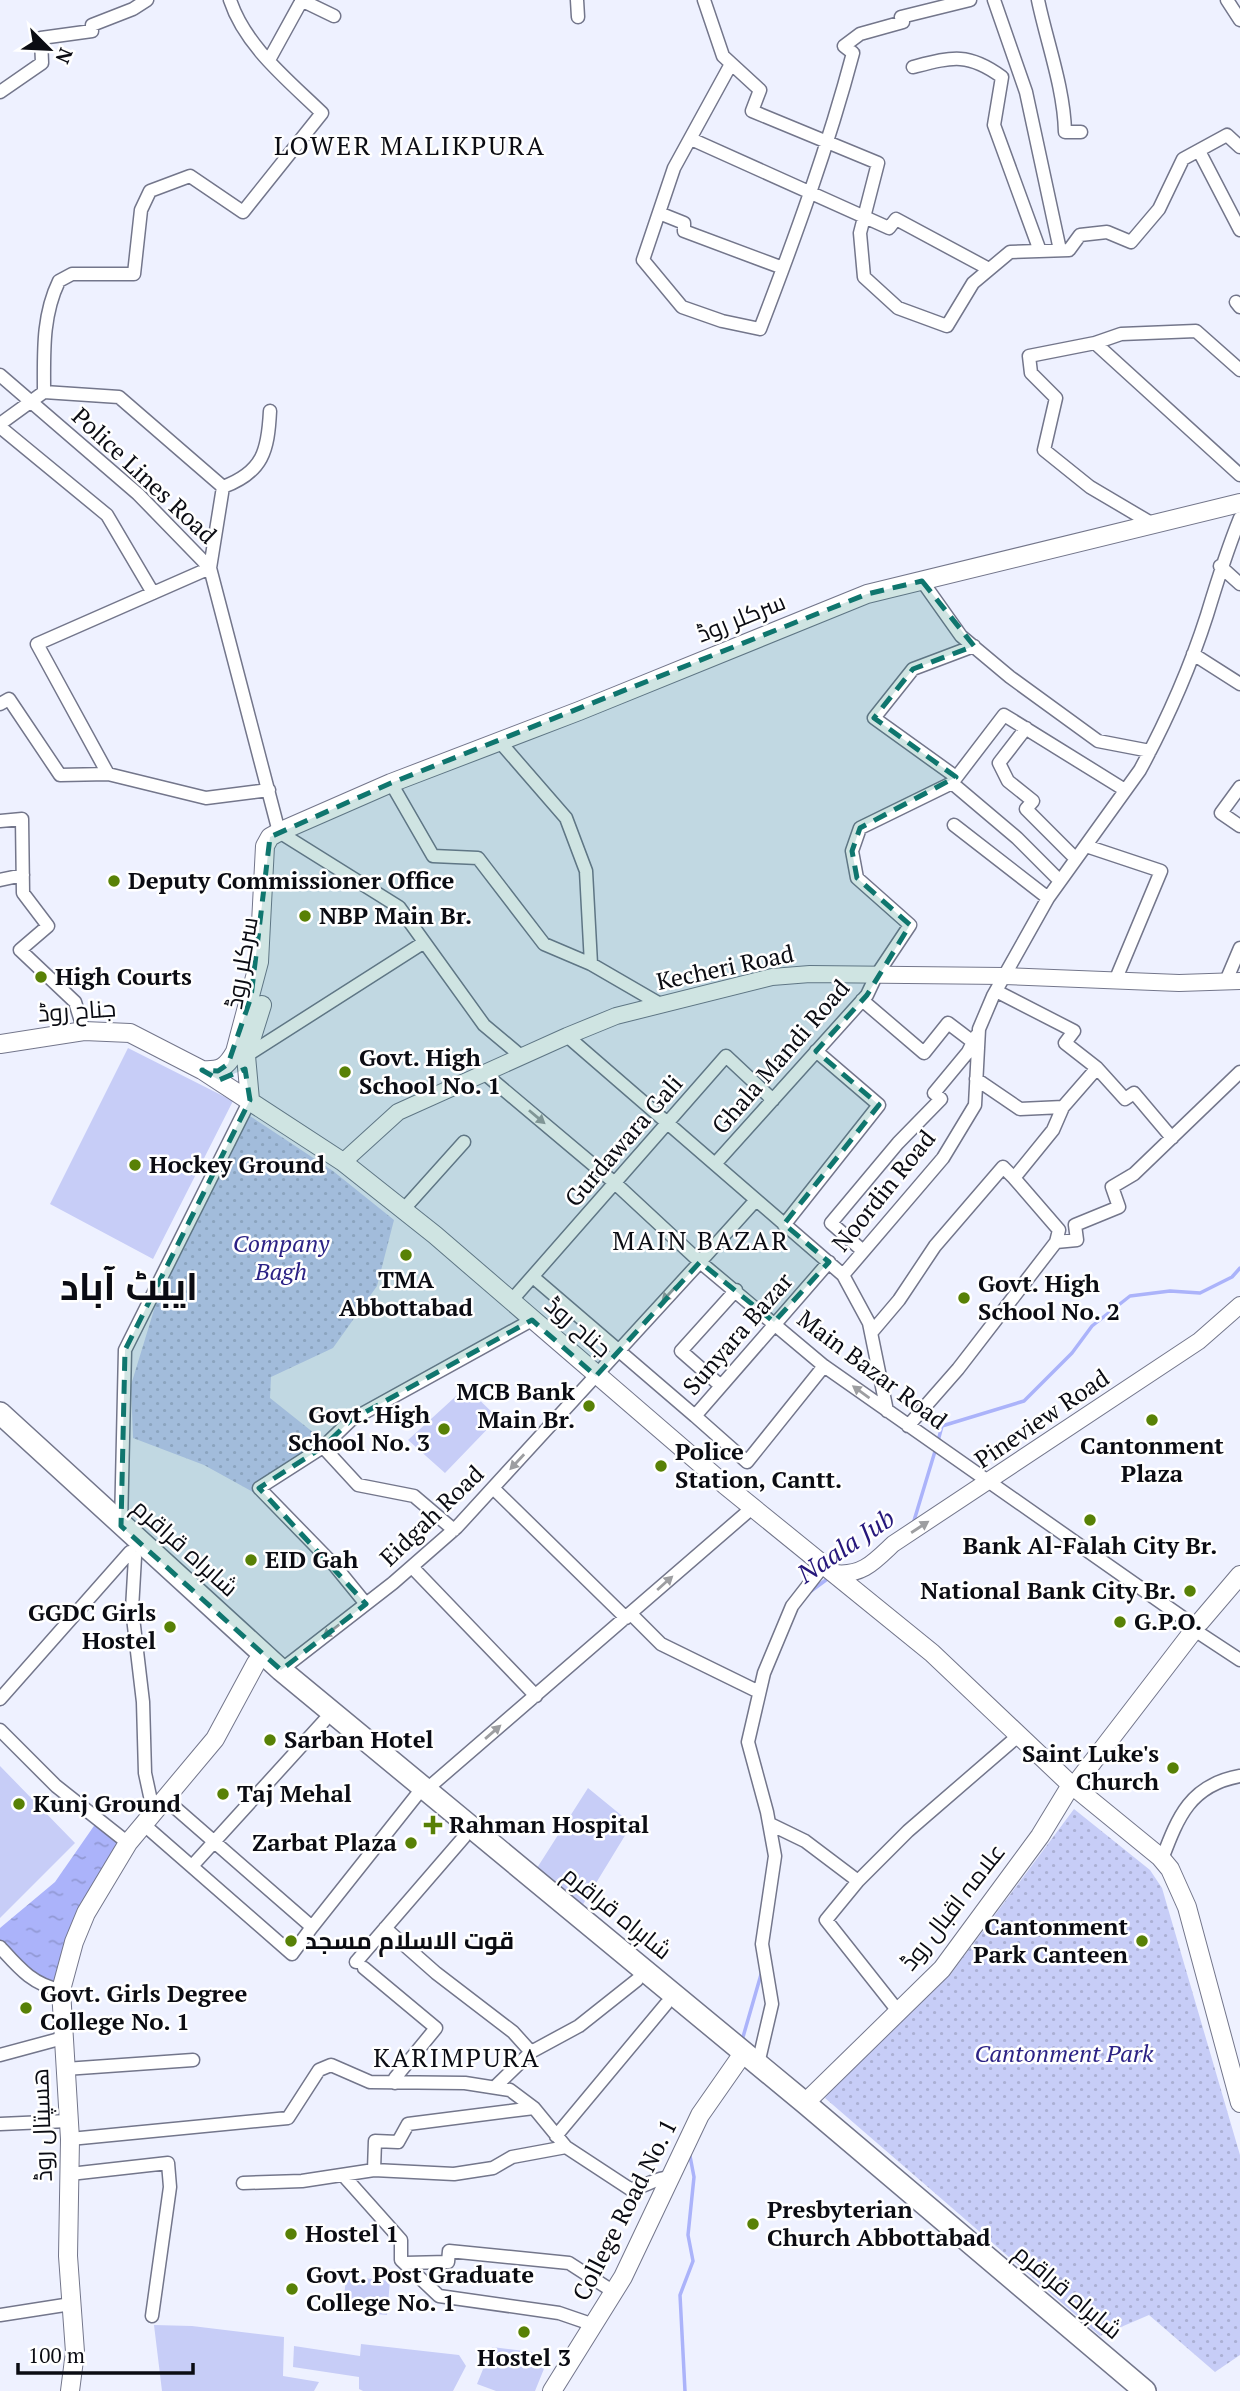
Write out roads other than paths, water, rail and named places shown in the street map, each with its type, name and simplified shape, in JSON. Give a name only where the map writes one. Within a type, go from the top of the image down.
[{"type":"highway","name":"شاہراہ قراقرم","points":[[0,1413],[121,1526],[421,1792],[746,2059],[1125,2391]]},
{"type":"highway","name":"شاہراہ قراقرم","points":[[0,1432],[133,1554],[324,1721],[421,1792],[464,1837],[666,2004],[805,2103],[1145,2391]]},
{"type":"main road","name":"سرکلر روڈ","points":[[250,1100],[240,1054],[271,964],[279,832],[391,783],[867,594],[1240,503]]},
{"type":"main road","name":"جناح روڈ","points":[[0,1044],[84,1031],[130,1033],[202,1070],[250,1100],[343,1162],[403,1210],[752,1507],[932,1653],[1073,1786],[1162,1859],[1170,1869],[1187,1907],[1240,2103]]},
{"type":"main road","points":[[202,1070],[218,1071],[240,1054]]},
{"type":"main road","points":[[219,1080],[229,1075],[240,1054]]},
{"type":"main road","name":"علامہ اقبال روڈ","points":[[805,2103],[942,1969],[1040,1836],[1073,1786],[1195,1628],[1240,1575]]},
{"type":"main road","name":"ھسپتال روڈ","points":[[70,2391],[75,2353],[68,2256],[69,2130],[61,1990],[74,1942],[86,1913],[128,1843],[153,1810],[215,1740],[256,1663]]},
{"type":"main road","name":"College Road No. 1","points":[[552,2391],[614,2292],[700,2115],[746,2059]]},
{"type":"street","points":[[0,92],[41,63],[41,38],[92,30],[92,24],[133,9],[147,0]]},
{"type":"street","points":[[44,392],[43,347],[47,313],[59,281],[72,274],[134,274],[141,210],[150,191],[190,176],[243,212],[322,113],[269,60],[237,19],[230,0]]},
{"type":"street","points":[[269,60],[302,0],[334,16]]},
{"type":"street","points":[[576,0],[578,17]]},
{"type":"street","points":[[704,0],[723,56],[760,90],[752,111],[878,163],[860,233],[864,277],[898,308],[947,326],[973,283],[1010,252],[1069,250],[1080,235],[1107,232],[1130,242],[1159,209],[1183,159],[1227,135],[1240,147]]},
{"type":"street","points":[[732,64],[674,168],[643,260],[682,307],[722,321],[760,329],[811,194],[853,53],[844,46],[860,34],[903,22],[901,17],[970,0]]},
{"type":"street","points":[[994,0],[1026,92],[1060,250]]},
{"type":"street","points":[[1038,0],[1055,77],[1064,104],[1065,132],[1081,132]]},
{"type":"street","points":[[1227,0],[1240,20]]},
{"type":"street","points":[[914,67],[953,57],[982,62],[1002,77],[994,125],[1040,251]]},
{"type":"street","points":[[691,139],[889,228],[896,219],[989,269]]},
{"type":"street","points":[[1199,151],[1240,230]]},
{"type":"street","points":[[659,213],[684,223],[684,231],[783,268]]},
{"type":"street","points":[[1151,523],[1090,487],[1044,450],[1056,398],[1031,373],[1030,356],[1095,343],[1121,334],[1196,331],[1240,370]]},
{"type":"street","points":[[1095,343],[1240,475]]},
{"type":"street","name":"Police Lines Road","points":[[0,375],[138,494],[210,568],[279,832]]},
{"type":"street","points":[[153,593],[107,515],[0,425],[44,392],[119,397],[223,487]]},
{"type":"street","points":[[223,487],[241,480],[255,468],[269,439],[270,411]]},
{"type":"street","points":[[108,774],[37,644],[210,568],[223,487]]},
{"type":"street","name":"Noordin Road","points":[[843,1275],[943,1158],[975,1105],[979,1029],[1000,984],[1048,898],[1150,751],[1192,654],[1220,566],[1240,518]]},
{"type":"street","points":[[1220,566],[1240,584]]},
{"type":"street","points":[[922,581],[961,636],[1010,677],[1098,741],[1150,751]]},
{"type":"street","points":[[974,646],[913,669],[874,719],[954,780],[1060,881]]},
{"type":"street","points":[[1192,654],[1240,684]]},
{"type":"street","points":[[0,704],[9,699],[60,775],[108,774],[206,798],[269,790]]},
{"type":"street","points":[[954,780],[1004,715],[1125,790]]},
{"type":"street","points":[[1026,728],[999,763],[1008,781],[1033,801],[1026,809],[1076,859]]},
{"type":"street","points":[[500,741],[566,818],[586,872],[592,964]]},
{"type":"street","name":"Ghala Mandi Road","points":[[715,1164],[862,1000],[910,925],[857,878],[852,851],[860,828],[954,780]]},
{"type":"street","points":[[391,783],[433,856],[478,858],[544,944],[592,964],[660,1004]]},
{"type":"street","points":[[1240,787],[1221,813],[1240,825]]},
{"type":"street","points":[[0,821],[22,819],[23,893],[48,926],[20,950],[75,1002],[84,1031]]},
{"type":"street","points":[[954,825],[1048,898]]},
{"type":"street","points":[[279,832],[399,907],[484,1025],[521,1056]]},
{"type":"street","points":[[1086,846],[1161,871],[1115,981]]},
{"type":"street","points":[[0,880],[23,875]]},
{"type":"street","points":[[240,1054],[423,943]]},
{"type":"street","points":[[1233,981],[1240,948]]},
{"type":"street","points":[[1233,981],[1240,960]]},
{"type":"street","name":"Kecheri Road","points":[[343,1162],[398,1112],[567,1036],[616,1016],[772,977],[876,976],[1000,984],[1233,981]]},
{"type":"street","points":[[1000,984],[1074,1031],[1065,1043],[1097,1068],[1125,1099],[1134,1093],[1172,1138]]},
{"type":"street","points":[[862,1000],[924,1053],[948,1023],[973,1042]]},
{"type":"street","points":[[863,1251],[831,1223],[898,1143],[941,1099],[934,1093],[973,1042],[979,1029]]},
{"type":"street","points":[[567,1036],[843,1275],[871,1333],[887,1411]]},
{"type":"street","points":[[784,1225],[879,1105],[816,1051]]},
{"type":"street","name":"Gurdawara Gali","points":[[511,1301],[617,1184],[726,1056],[773,1100]]},
{"type":"street","points":[[1014,1178],[1053,1130],[1063,1107],[1097,1068]]},
{"type":"street","points":[[1056,1242],[1077,1240],[1075,1225],[1119,1207],[1112,1186],[1135,1174],[1240,1072]]},
{"type":"street","name":"Main Bazar Road","points":[[485,1073],[617,1184],[700,1262],[824,1366],[989,1483],[1084,1546],[1240,1660]]},
{"type":"street","points":[[976,1079],[1020,1109],[1063,1107]]},
{"type":"street","points":[[121,1526],[125,1350],[250,1100]]},
{"type":"street","points":[[403,1210],[464,1142]]},
{"type":"street","points":[[871,1333],[899,1300],[935,1246],[1003,1167],[1059,1230],[1056,1242],[958,1369],[908,1426]]},
{"type":"street","points":[[596,1376],[755,1201]]},
{"type":"street","name":"Sunyara Bazar","points":[[824,1366],[747,1462],[695,1416],[774,1322],[829,1262]]},
{"type":"street","points":[[533,1277],[695,1416]]},
{"type":"street","points":[[721,1386],[681,1351],[736,1290]]},
{"type":"street","name":"Pineview Road","points":[[867,1568],[893,1544],[989,1483],[1199,1341],[1240,1305]]},
{"type":"street","points":[[366,1604],[335,1566],[259,1488],[323,1447],[351,1420],[532,1320]]},
{"type":"street","name":"Eidgah Road","points":[[281,1670],[412,1567],[454,1530],[596,1376]]},
{"type":"street","points":[[323,1447],[358,1485],[414,1496],[454,1530]]},
{"type":"street","points":[[493,1488],[661,1644],[759,1692]]},
{"type":"street","points":[[133,1554],[132,1609],[143,1702],[145,1773],[153,1810],[193,1865],[292,1954],[421,1792],[629,1616],[752,1507]]},
{"type":"street","points":[[0,1699],[133,1554]]},
{"type":"street","points":[[412,1567],[536,1696]]},
{"type":"street","points":[[746,2059],[772,2004],[762,1944],[775,1856],[770,1824],[747,1742],[759,1692],[792,1606],[829,1569],[855,1573],[867,1568]]},
{"type":"street","points":[[863,1596],[862,1578],[867,1568]]},
{"type":"street","points":[[193,1865],[324,1721]]},
{"type":"street","points":[[0,1730],[56,1786],[128,1843]]},
{"type":"street","points":[[898,2011],[826,1920],[858,1881],[908,1831],[1018,1736]]},
{"type":"street","points":[[1162,1859],[1177,1819],[1197,1793],[1240,1776]]},
{"type":"street","points":[[153,1810],[213,1842],[312,1927]]},
{"type":"street","points":[[770,1824],[804,1841],[858,1881]]},
{"type":"street","points":[[395,2083],[395,2078],[436,2028],[360,1965],[385,1928],[464,1837]]},
{"type":"street","points":[[385,1928],[436,1973],[513,2032],[531,2052]]},
{"type":"street","points":[[0,1947],[28,1977],[44,1987],[61,1990]]},
{"type":"street","points":[[495,2087],[531,2052],[579,2026],[637,1980]]},
{"type":"street","points":[[556,2136],[666,2004]]},
{"type":"street","points":[[0,2055],[63,2038]]},
{"type":"street","points":[[65,2069],[193,2060]]},
{"type":"street","points":[[0,2124],[69,2130],[288,2118],[324,2065],[331,2065],[370,2082],[495,2087],[510,2090],[534,2108],[566,2147],[630,2189],[639,2189],[655,2177],[671,2177]]},
{"type":"street","points":[[374,2170],[375,2141],[398,2142],[408,2124],[534,2108]]},
{"type":"street","points":[[243,2183],[302,2181],[374,2170],[454,2174],[493,2168],[512,2157],[566,2147]]},
{"type":"street","points":[[70,2174],[168,2163],[170,2186],[152,2316]]},
{"type":"street","points":[[343,2175],[401,2240],[401,2260],[439,2297],[559,2313],[594,2325]]},
{"type":"street","points":[[405,2263],[447,2262],[449,2251],[569,2263],[614,2292]]},
{"type":"street","points":[[0,2315],[71,2304]]},
{"type":"water","points":[[96,1823],[123,1842],[60,1986],[44,1984],[0,1944],[0,1928],[55,1882]]},
{"type":"waterway","name":"Naala Jub","points":[[938,1441],[942,1426],[1024,1401],[1072,1353],[1092,1326],[1130,1296],[1170,1291],[1200,1293],[1232,1277],[1240,1268]]},
{"type":"waterway","name":"Naala Jub","points":[[913,1524],[936,1448]]},
{"type":"waterway","name":"Naala Jub","points":[[811,1591],[830,1577]]},
{"type":"waterway","name":"Naala Jub","points":[[743,2037],[762,1971]]},
{"type":"waterway","name":"Naala Jub","points":[[685,2391],[680,2295],[693,2261],[688,2235],[694,2177],[690,2156]]},
{"type":"place","name":"Deputy Commissioner Office","points":[[114,881]]},
{"type":"place","name":"NBP Main Br.","points":[[305,916]]},
{"type":"place","name":"High Courts","points":[[41,977]]},
{"type":"place","name":"Govt. High School No. 1","points":[[345,1072]]},
{"type":"place","name":"Hockey Ground","points":[[135,1165]]},
{"type":"place","name":"TMA Abbottabad","points":[[406,1255]]},
{"type":"place","name":"Govt. High School No. 2","points":[[964,1298]]},
{"type":"place","name":"MCB Bank Main Br.","points":[[589,1406]]},
{"type":"place","name":"Cantonment Plaza","points":[[1152,1420]]},
{"type":"place","name":"Govt. High School No. 3","points":[[444,1429]]},
{"type":"place","name":"Police Station, Cantt.","points":[[661,1466]]},
{"type":"place","name":"Bank Al-Falah City Br.","points":[[1090,1520]]},
{"type":"place","name":"EID Gah","points":[[251,1560]]},
{"type":"place","name":"National Bank City Br.","points":[[1190,1591]]},
{"type":"place","name":"G.P.O.","points":[[1120,1622]]},
{"type":"place","name":"GGDC Girls Hostel","points":[[170,1627]]},
{"type":"place","name":"Sarban Hotel","points":[[270,1740]]},
{"type":"place","name":"Saint Luke's Church","points":[[1173,1768]]},
{"type":"place","name":"Taj Mehal","points":[[223,1794]]},
{"type":"place","name":"Kunj Ground","points":[[19,1804]]},
{"type":"place","name":"Rahman Hospital","points":[[433,1825]]},
{"type":"place","name":"Zarbat Plaza","points":[[411,1843]]},
{"type":"place","name":"قوت الاسلام مسجد","points":[[291,1941]]},
{"type":"place","name":"Cantonment Park Canteen","points":[[1142,1941]]},
{"type":"place","name":"Govt. Girls Degree College No. 1","points":[[26,2008]]},
{"type":"place","name":"Presbyterian Church Abbottabad","points":[[753,2224]]},
{"type":"place","name":"Hostel 1","points":[[291,2234]]},
{"type":"place","name":"Govt. Post Graduate College No. 1","points":[[292,2289]]},
{"type":"place","name":"Hostel 3","points":[[524,2332]]},
{"type":"district","name":"LOWER MALIKPURA","points":[[410,146]]},
{"type":"district","name":"MAIN BAZAR","points":[[701,1241]]},
{"type":"district","name":"ایبٹ آباد","points":[[129,1287]]},
{"type":"district","name":"KARIMPURA","points":[[457,2058]]},
{"type":"park label","name":"Company Bagh","points":[[281,1258]]},
{"type":"park label","name":"Cantonment Park","points":[[1064,2054]]}]
